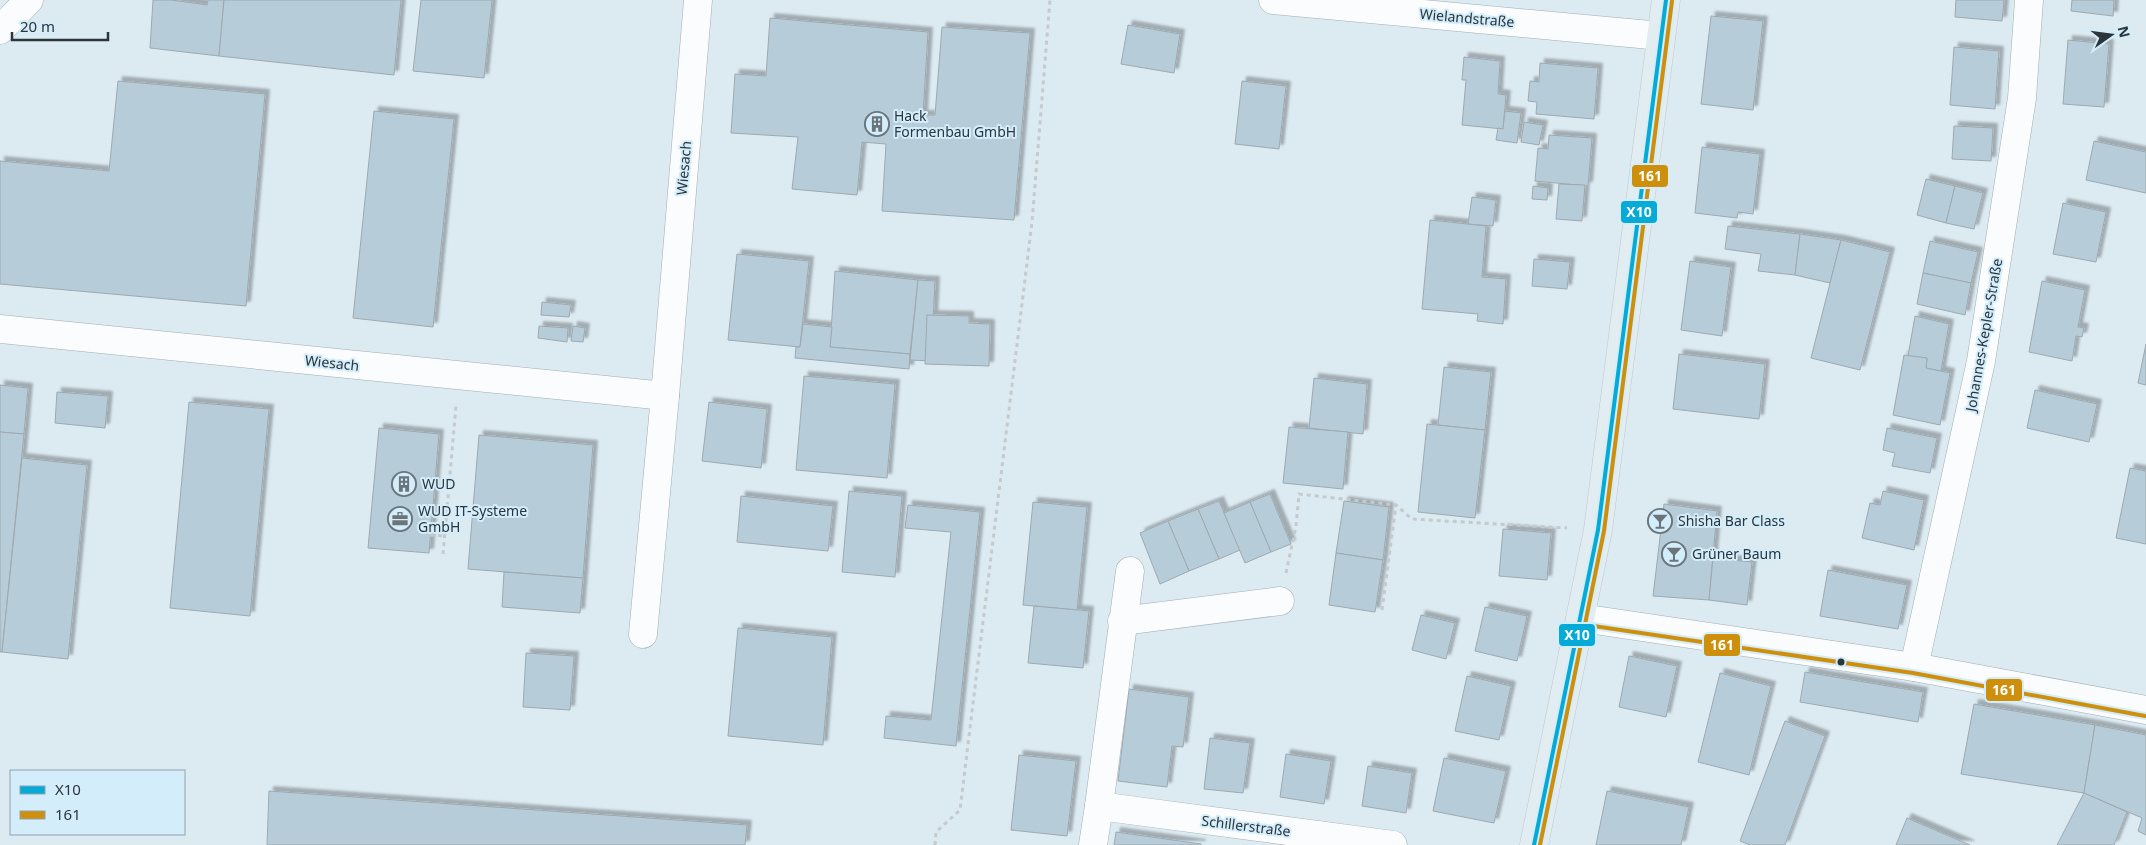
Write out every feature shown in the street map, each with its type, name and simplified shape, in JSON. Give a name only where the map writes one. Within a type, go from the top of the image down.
[{"type":"main road","points":[[1534,845],[1598,530],[1666,0]]},
{"type":"street","points":[[0,30],[29,0]]},
{"type":"street","name":"Wiesach","points":[[643,634],[698,0]]},
{"type":"street","name":"Wielandstraße","points":[[1272,0],[1661,36]]},
{"type":"street","name":"Johannes-Kepler-Straße","points":[[1914,667],[1982,362],[2022,98],[2029,0]]},
{"type":"street","name":"Wiesach","points":[[0,329],[665,396]]},
{"type":"street","points":[[1093,845],[1130,571]]},
{"type":"street","points":[[1122,622],[1280,601]]},
{"type":"street","points":[[1581,618],[1914,667],[2146,710]]},
{"type":"street","name":"Schillerstraße","points":[[1099,806],[1393,845]]},
{"type":"path","points":[[935,845],[936,832],[960,810],[1032,222],[1050,0]]},
{"type":"path","points":[[443,554],[459,375]]},
{"type":"path","points":[[1280,601],[1296,526],[1300,494],[1396,505],[1412,519],[1598,530]]},
{"type":"path","points":[[1382,610],[1396,505]]},
{"type":"path","points":[[430,535],[444,536]]},
{"type":"building","points":[[153,0],[171,0],[207,5],[208,0],[224,0],[219,56],[150,48]]},
{"type":"building","points":[[224,0],[401,0],[394,75],[219,56]]},
{"type":"building","points":[[421,0],[492,0],[484,78],[413,71]]},
{"type":"building","points":[[1956,0],[2004,0],[2002,21],[1955,17]]},
{"type":"building","points":[[2072,0],[2114,0],[2113,16],[2071,11]]},
{"type":"building","points":[[1711,16],[1763,21],[1753,110],[1701,104]]},
{"type":"building","name":"Hack Formenbau GmbH","points":[[770,18],[928,32],[923,115],[935,115],[942,27],[1030,33],[1014,220],[882,211],[886,144],[862,142],[857,195],[792,189],[798,137],[731,133],[735,74],[766,76]]},
{"type":"building","points":[[1128,25],[1180,34],[1174,73],[1121,64]]},
{"type":"building","points":[[2068,40],[2109,44],[2104,107],[2063,104]]},
{"type":"building","points":[[1954,47],[1999,51],[1995,109],[1950,105]]},
{"type":"building","points":[[1464,57],[1500,61],[1498,94],[1506,95],[1503,129],[1462,125],[1466,80],[1462,80]]},
{"type":"building","points":[[1540,63],[1598,68],[1594,119],[1536,114],[1537,102],[1528,101],[1530,81],[1539,82]]},
{"type":"building","points":[[118,81],[265,94],[246,306],[0,284],[0,161],[109,171]]},
{"type":"building","points":[[1242,81],[1286,86],[1279,149],[1235,144]]},
{"type":"building","points":[[374,111],[454,119],[433,327],[353,318]]},
{"type":"building","points":[[1505,111],[1521,113],[1517,143],[1496,140],[1498,128],[1503,129]]},
{"type":"building","points":[[1524,122],[1543,125],[1539,145],[1521,142]]},
{"type":"building","points":[[1954,126],[1993,128],[1991,161],[1952,159]]},
{"type":"building","points":[[1549,135],[1592,138],[1588,186],[1535,181],[1538,148],[1548,149]]},
{"type":"building","points":[[2094,141],[2146,152],[2146,193],[2086,180]]},
{"type":"building","points":[[1702,147],[1760,154],[1753,214],[1738,212],[1737,218],[1695,213]]},
{"type":"building","points":[[1926,179],[1955,186],[1946,223],[1917,215]]},
{"type":"building","points":[[1559,184],[1585,185],[1582,221],[1556,219]]},
{"type":"building","points":[[1533,186],[1548,188],[1547,200],[1532,199]]},
{"type":"building","points":[[1955,186],[1983,193],[1974,229],[1946,223]]},
{"type":"building","points":[[1472,197],[1496,200],[1493,226],[1468,224]]},
{"type":"building","points":[[2063,203],[2106,212],[2096,262],[2053,254]]},
{"type":"building","points":[[1430,220],[1486,226],[1482,277],[1506,279],[1503,324],[1477,321],[1478,314],[1422,309]]},
{"type":"building","points":[[1728,226],[1800,234],[1795,275],[1758,271],[1761,254],[1725,249]]},
{"type":"building","points":[[1800,234],[1841,240],[1830,283],[1795,275]]},
{"type":"building","points":[[1841,240],[1890,252],[1860,370],[1811,358]]},
{"type":"building","points":[[1930,241],[1978,252],[1971,283],[1923,273]]},
{"type":"building","points":[[737,254],[809,261],[800,347],[728,340]]},
{"type":"building","points":[[1534,259],[1570,262],[1567,289],[1532,286]]},
{"type":"building","points":[[1690,261],[1731,267],[1722,336],[1681,330]]},
{"type":"building","points":[[835,271],[918,280],[910,354],[830,347]]},
{"type":"building","points":[[1923,273],[1971,283],[1965,315],[1917,304]]},
{"type":"building","points":[[918,280],[935,281],[931,361],[910,360]]},
{"type":"building","points":[[2042,281],[2085,290],[2078,327],[2084,328],[2082,337],[2076,336],[2072,361],[2029,352]]},
{"type":"building","points":[[542,302],[571,305],[569,317],[541,315]]},
{"type":"building","points":[[927,315],[969,316],[969,323],[990,324],[989,366],[925,364]]},
{"type":"building","points":[[1915,316],[1949,324],[1941,371],[1926,368],[1927,358],[1908,356]]},
{"type":"building","points":[[803,324],[832,327],[830,347],[910,354],[909,369],[795,358],[796,347],[800,347]]},
{"type":"building","points":[[539,326],[568,328],[567,342],[538,338]]},
{"type":"building","points":[[573,326],[585,328],[583,342],[571,341]]},
{"type":"building","points":[[2146,344],[2146,385],[2138,383]]},
{"type":"building","points":[[1679,354],[1765,364],[1759,419],[1673,409]]},
{"type":"building","points":[[1904,355],[1927,358],[1926,368],[1950,373],[1940,425],[1893,415]]},
{"type":"building","points":[[1444,367],[1491,372],[1485,430],[1438,425]]},
{"type":"building","points":[[804,376],[895,384],[887,478],[796,470]]},
{"type":"building","points":[[1314,378],[1367,384],[1363,434],[1309,428]]},
{"type":"building","points":[[0,385],[28,388],[24,434],[0,432]]},
{"type":"building","points":[[2035,390],[2097,404],[2089,442],[2027,428]]},
{"type":"building","points":[[57,392],[108,396],[105,428],[55,423]]},
{"type":"building","points":[[189,402],[269,409],[250,616],[170,608]]},
{"type":"building","points":[[709,402],[767,409],[761,468],[702,461]]},
{"type":"building","points":[[1427,424],[1485,430],[1475,518],[1418,512]]},
{"type":"building","points":[[1289,427],[1348,432],[1343,489],[1283,483]]},
{"type":"building","name":"WUD","points":[[379,428],[439,434],[429,553],[368,548]]},
{"type":"building","points":[[1887,428],[1937,438],[1930,473],[1892,466],[1895,453],[1883,450]]},
{"type":"building","points":[[0,432],[24,434],[2,652],[0,652]]},
{"type":"building","points":[[479,435],[593,445],[583,578],[468,569]]},
{"type":"building","points":[[22,458],[87,465],[68,659],[2,652]]},
{"type":"building","points":[[2130,468],[2146,471],[2146,544],[2116,538]]},
{"type":"building","points":[[849,491],[902,496],[895,577],[842,572]]},
{"type":"building","points":[[1883,491],[1924,500],[1914,550],[1862,538],[1870,503],[1880,505]]},
{"type":"building","points":[[1270,494],[1291,544],[1271,552],[1250,502]]},
{"type":"building","points":[[741,496],[833,506],[828,551],[737,542]]},
{"type":"building","points":[[1219,501],[1240,550],[1219,559],[1198,509]]},
{"type":"building","points":[[1344,501],[1389,507],[1383,560],[1336,553]]},
{"type":"building","points":[[1033,502],[1087,507],[1077,610],[1023,605]]},
{"type":"building","points":[[1250,502],[1271,552],[1245,563],[1224,513]]},
{"type":"building","points":[[1664,504],[1717,511],[1709,600],[1653,596]]},
{"type":"building","points":[[908,505],[980,512],[956,746],[884,738],[886,716],[931,720],[951,532],[905,528]]},
{"type":"building","points":[[1198,509],[1219,559],[1189,571],[1168,521]]},
{"type":"building","points":[[1168,521],[1189,571],[1160,584],[1140,533]]},
{"type":"building","points":[[1503,529],[1551,533],[1547,580],[1499,576]]},
{"type":"building","points":[[1336,553],[1383,560],[1375,612],[1329,605]]},
{"type":"building","points":[[1713,558],[1752,562],[1747,605],[1709,600]]},
{"type":"building","points":[[1828,570],[1907,585],[1898,629],[1820,616]]},
{"type":"building","points":[[504,572],[583,578],[580,613],[502,607]]},
{"type":"building","points":[[1034,606],[1089,611],[1083,668],[1028,663]]},
{"type":"building","points":[[1485,607],[1527,616],[1517,661],[1475,651]]},
{"type":"building","points":[[1421,615],[1455,623],[1446,659],[1412,650]]},
{"type":"building","points":[[738,628],[832,637],[823,745],[728,736]]},
{"type":"building","points":[[526,653],[574,656],[570,710],[523,707]]},
{"type":"building","points":[[1629,656],[1677,666],[1666,717],[1619,707]]},
{"type":"building","points":[[1805,672],[1923,692],[1918,722],[1800,702]]},
{"type":"building","points":[[1720,673],[1771,686],[1749,775],[1698,762]]},
{"type":"building","points":[[1467,676],[1511,686],[1499,740],[1455,731]]},
{"type":"building","points":[[1129,689],[1189,697],[1183,747],[1172,746],[1167,787],[1118,781]]},
{"type":"building","points":[[1974,704],[2095,725],[2084,793],[1961,774]]},
{"type":"building","points":[[1785,721],[1825,736],[1785,845],[1750,845],[1740,841]]},
{"type":"building","points":[[2095,725],[2146,735],[2146,835],[2138,831],[2142,818],[2084,793]]},
{"type":"building","points":[[1210,738],[1250,743],[1243,793],[1204,789]]},
{"type":"building","points":[[1286,754],[1331,761],[1324,804],[1280,797]]},
{"type":"building","points":[[1019,755],[1076,761],[1067,836],[1011,830]]},
{"type":"building","points":[[1444,758],[1506,771],[1494,823],[1433,811]]},
{"type":"building","points":[[1368,766],[1412,773],[1406,813],[1362,806]]},
{"type":"building","points":[[269,791],[747,825],[745,845],[267,845]]},
{"type":"building","points":[[1607,791],[1689,807],[1681,845],[1596,845]]},
{"type":"building","points":[[2084,793],[2127,812],[2114,845],[2057,845]]},
{"type":"building","points":[[1907,818],[1970,845],[1896,845]]},
{"type":"building","points":[[1116,832],[1201,844],[1201,845],[1114,845]]},
{"type":"transit line","name":"X10","points":[[1534,845],[1598,530],[1666,0]]},
{"type":"transit line","name":"161","points":[[1540,845],[1604,531],[1672,1]]},
{"type":"transit line","name":"161","points":[[1580,624],[1913,673],[2145,716]]},
{"type":"place","name":"Hack Formenbau GmbH","points":[[877,124]]},
{"type":"place","name":"WUD","points":[[404,484]]},
{"type":"place","name":"WUD IT-Systeme GmbH","points":[[400,519]]},
{"type":"place","name":"Shisha Bar Class","points":[[1660,521]]},
{"type":"place","name":"Grüner Baum","points":[[1674,554]]}]
